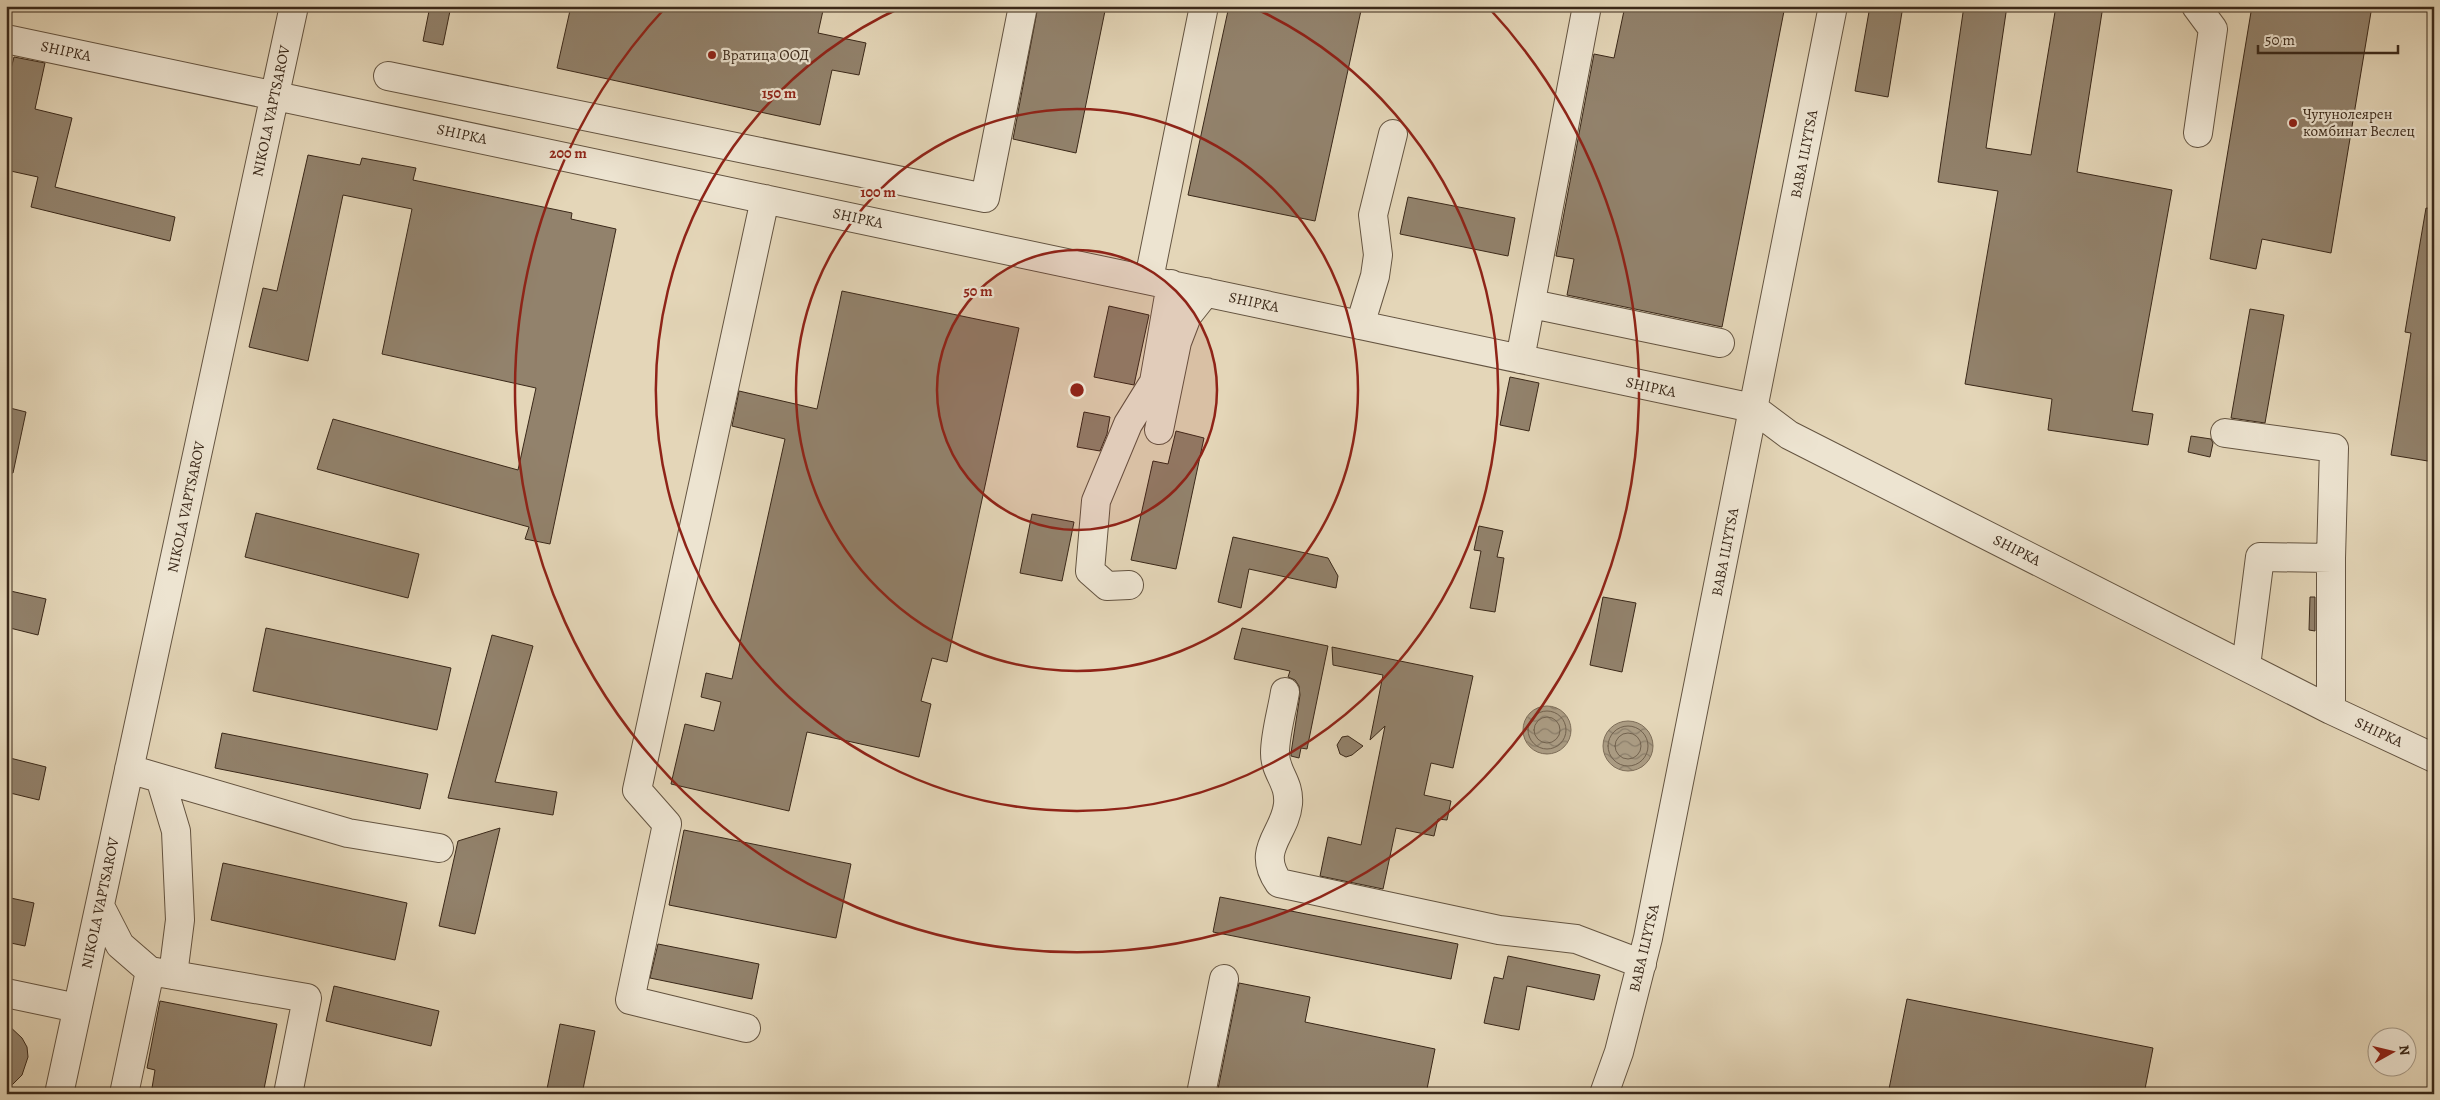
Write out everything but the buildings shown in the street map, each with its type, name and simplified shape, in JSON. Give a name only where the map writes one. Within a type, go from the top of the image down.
[{"type":"street","name":"NIKOLA VAPTSAROV","points":[[59,1094],[294,6]]},
{"type":"street","points":[[388,76],[985,198],[1023,6]]},
{"type":"street","points":[[1129,585],[1107,586],[1090,571],[1096,501],[1128,424],[1154,382],[1160,282],[1204,6]]},
{"type":"street","points":[[1520,359],[1532,304],[1587,6]]},
{"type":"street","name":"BABA ILIYTSA","points":[[1604,1094],[1619,1052],[1642,964],[1833,6]]},
{"type":"street","points":[[2196,6],[2213,29],[2198,133]]},
{"type":"street","name":"SHIPKA","points":[[6,39],[1753,408],[1789,435],[2331,710],[2434,758]]},
{"type":"street","points":[[1360,325],[1375,276],[1378,255],[1374,215],[1393,134]]},
{"type":"street","points":[[746,1028],[630,1000],[666,824],[637,790],[766,199]]},
{"type":"street","points":[[1159,430],[1177,342],[1187,316],[1206,292]]},
{"type":"street","points":[[1532,304],[1720,343]]},
{"type":"street","points":[[2225,433],[2334,448],[2331,558],[2331,710]]},
{"type":"street","points":[[2246,666],[2260,557],[2331,558]]},
{"type":"street","points":[[1285,692],[1275,753],[1278,770],[1288,787],[1288,806],[1270,858],[1272,873],[1279,883],[1500,930],[1576,939],[1642,964]]},
{"type":"street","points":[[129,769],[348,833],[439,848]]},
{"type":"street","points":[[124,1094],[161,973],[180,920],[176,831],[160,778]]},
{"type":"street","points":[[100,906],[120,945],[161,973],[307,998],[288,1094]]},
{"type":"street","points":[[1201,1094],[1224,979]]},
{"type":"street","points":[[6,993],[77,1008]]},
{"type":"water","points":[[1542,706],[1552,706],[1561,710],[1567,716],[1571,730],[1567,744],[1561,750],[1552,754],[1542,754],[1533,750],[1527,744],[1523,735],[1523,725],[1527,716],[1533,710]]},
{"type":"water","points":[[1628,721],[1646,728],[1653,746],[1646,764],[1628,771],[1610,764],[1603,746],[1610,728]]},
{"type":"place","name":"Вратица ООД","points":[[712,55]]},
{"type":"place","name":"Чугунолеярен комбинат Веслец","points":[[2293,123]]}]
